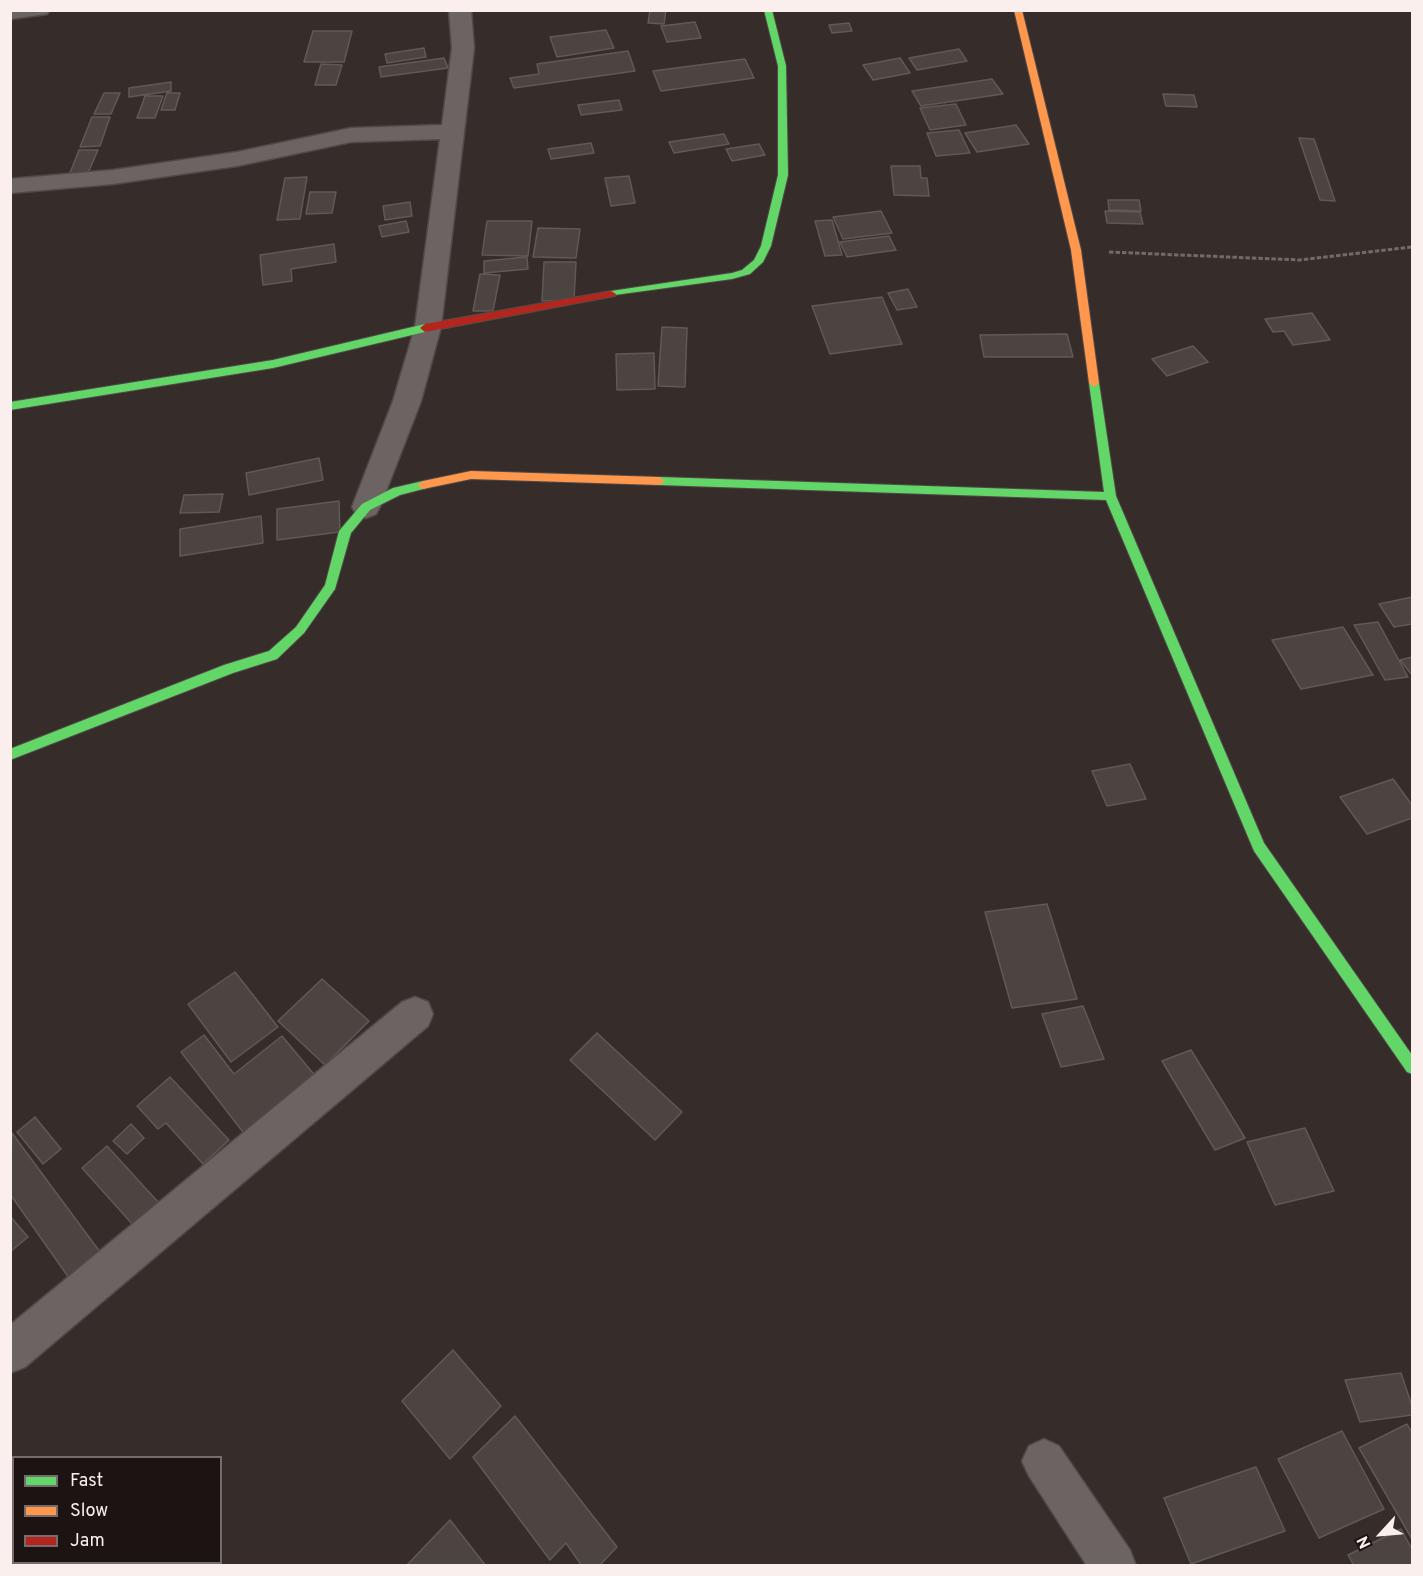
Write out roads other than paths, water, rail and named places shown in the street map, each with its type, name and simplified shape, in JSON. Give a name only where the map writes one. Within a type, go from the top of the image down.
[{"type":"street","points":[[10,13],[40,10]]},
{"type":"street","points":[[10,755],[229,669],[273,655],[300,630],[331,586],[345,531],[366,507],[407,401],[428,327],[463,48],[460,10]]},
{"type":"street","points":[[10,406],[273,364],[428,327],[746,272],[758,261],[766,246],[783,175],[782,66],[768,10]]},
{"type":"street","points":[[1018,10],[1076,250],[1110,496],[1259,847],[1413,1067]]},
{"type":"street","points":[[10,186],[113,177],[237,159],[351,135],[452,132]]},
{"type":"street","points":[[366,507],[398,491],[471,475],[1110,496]]},
{"type":"street","points":[[10,1352],[415,1014]]},
{"type":"street","points":[[1044,1461],[1114,1566]]}]
